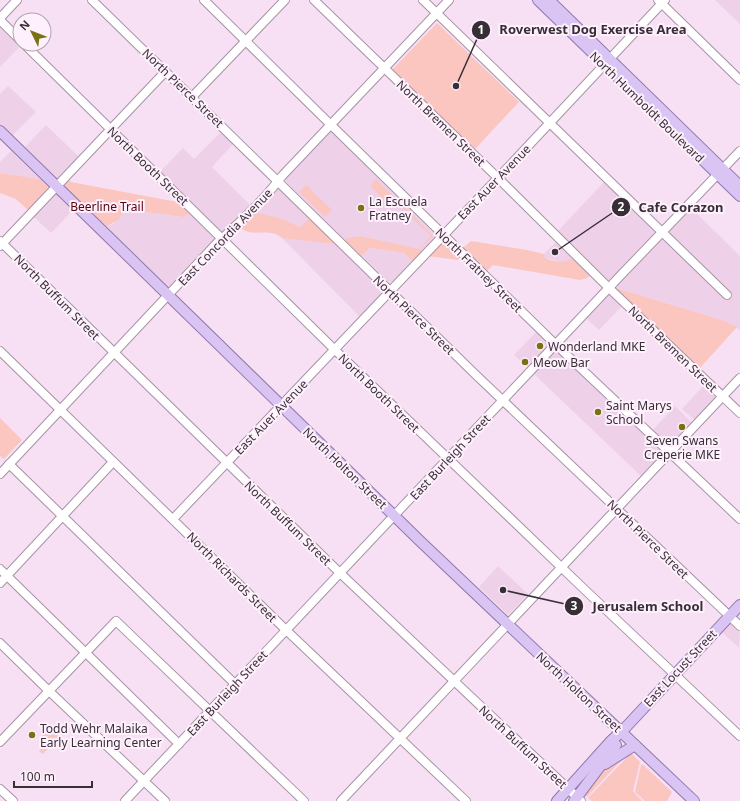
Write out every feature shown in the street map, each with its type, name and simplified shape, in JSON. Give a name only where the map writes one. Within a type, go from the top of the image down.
[{"type":"main road","name":"North Humboldt Boulevard","points":[[538,0],[607,62],[720,172],[740,196]]},
{"type":"main road","name":"North Humboldt Boulevard","points":[[549,0],[607,62]]},
{"type":"main road","name":"North Holton Street","points":[[0,131],[394,516],[694,801]]},
{"type":"main road","name":"North Humboldt Boulevard","points":[[720,172],[740,186]]},
{"type":"main road","name":"East Locust Street","points":[[557,801],[610,742],[740,605]]},
{"type":"main road","name":"East Locust Street","points":[[577,800],[619,740],[621,732]]},
{"type":"main road","points":[[598,768],[635,745]]},
{"type":"street","points":[[12,32],[0,19],[17,0]]},
{"type":"street","name":"North Pierce Street","points":[[92,0],[503,401],[740,626]]},
{"type":"street","name":"North Fratney Street","points":[[204,0],[443,235],[740,519]]},
{"type":"street","points":[[192,97],[285,0]]},
{"type":"street","name":"North Bremen Street","points":[[314,0],[609,288],[740,413]]},
{"type":"street","points":[[423,0],[727,295]]},
{"type":"street","name":"East Concordia Avenue","points":[[0,474],[168,295],[222,239],[243,220],[450,0]]},
{"type":"street","points":[[661,1],[740,80]]},
{"type":"street","name":"East Auer Avenue","points":[[173,519],[550,123],[661,1]]},
{"type":"street","name":"North Booth Street","points":[[32,52],[335,350],[740,736]]},
{"type":"street","points":[[1,244],[165,72]]},
{"type":"street","name":"East Burleigh Street","points":[[125,801],[740,151]]},
{"type":"street","name":"North Buffum Street","points":[[1,244],[340,573],[568,789],[577,800]]},
{"type":"street","name":"North Richards Street","points":[[0,351],[286,630],[466,801]]},
{"type":"street","points":[[341,801],[740,378]]},
{"type":"street","points":[[0,583],[113,462]]},
{"type":"street","points":[[9,464],[235,684]]},
{"type":"street","points":[[0,569],[179,744]]},
{"type":"street","points":[[0,742],[116,621],[304,801]]},
{"type":"street","points":[[0,643],[165,801]]},
{"type":"street","points":[[0,789],[13,801]]},
{"type":"shaded area","points":[[715,0],[740,0],[740,24]]},
{"type":"shaded area","points":[[0,20],[12,32],[12,52],[14,52],[0,67]]},
{"type":"shaded area","points":[[8,86],[36,112],[8,140],[0,131],[0,94]]},
{"type":"shaded area","points":[[46,125],[79,157],[57,179],[52,176],[52,174],[25,147]]},
{"type":"shaded area","name":"La Escuela Fratney","points":[[330,131],[435,233],[435,237],[422,251],[419,249],[360,236],[347,238],[345,240],[286,182],[286,179],[293,169]]},
{"type":"shaded area","points":[[221,132],[233,144],[212,167],[251,206],[242,216],[223,232],[220,231],[160,172],[183,148],[194,159]]},
{"type":"shaded area","points":[[11,151],[40,179],[0,173],[0,162]]},
{"type":"shaded area","points":[[604,182],[655,232],[608,281],[557,232]]},
{"type":"shaded area","points":[[278,188],[309,218],[300,227],[280,218],[255,212]]},
{"type":"shaded area","points":[[55,193],[60,196],[59,198],[73,210],[51,233],[33,216]]},
{"type":"shaded area","points":[[691,208],[740,256],[740,330],[722,320],[616,288],[663,239],[723,295],[730,298],[731,293],[669,234],[669,231]]},
{"type":"shaded area","points":[[123,209],[183,217],[190,214],[214,239],[170,286],[167,286],[107,227],[113,224],[122,215]]},
{"type":"shaded area","points":[[282,238],[335,244],[382,289],[382,293],[360,317]]},
{"type":"shaded area","points":[[556,242],[572,258],[567,262],[560,262],[544,257],[544,254]]},
{"type":"shaded area","points":[[370,248],[404,253],[412,261],[393,282],[389,282],[362,256]]},
{"type":"shaded area","points":[[609,295],[622,306],[599,330],[586,318]]},
{"type":"shaded area","points":[[537,331],[550,345],[527,367],[514,355]]},
{"type":"shaded area","name":"Saint Marys School","points":[[554,351],[557,351],[661,451],[661,455],[641,476],[534,374]]},
{"type":"shaded area","points":[[705,384],[715,395],[715,398],[695,420],[682,409]]},
{"type":"shaded area","points":[[675,406],[692,423],[672,444],[669,445],[653,430]]},
{"type":"shaded area","points":[[498,566],[528,594],[508,615],[479,587]]},
{"type":"shaded area","points":[[730,624],[740,632],[739,648],[722,632]]},
{"type":"green space","points":[[437,23],[519,102],[475,149],[392,70]]},
{"type":"green space","name":"Beerline Trail","points":[[0,173],[40,179],[48,189],[28,210],[16,199],[0,193]]},
{"type":"green space","name":"Beerline Trail","points":[[68,179],[71,182],[177,202],[190,214],[183,217],[123,209],[121,217],[107,227],[65,187],[64,184]]},
{"type":"green space","points":[[376,179],[411,213],[409,214],[391,198],[386,202],[371,187]]},
{"type":"green space","points":[[306,185],[332,210],[325,217],[299,192]]},
{"type":"green space","points":[[255,212],[280,218],[300,227],[309,218],[335,244],[282,238],[272,233],[251,232],[240,228]]},
{"type":"green space","points":[[413,215],[433,236],[420,249],[431,236],[411,217]]},
{"type":"green space","points":[[360,236],[420,249],[422,251],[412,261],[404,253],[370,248],[362,256],[345,240],[347,238]]},
{"type":"green space","points":[[442,241],[444,241],[461,257],[458,260],[427,256]]},
{"type":"green space","points":[[471,241],[544,254],[544,257],[555,261],[562,262],[572,258],[590,275],[587,278],[580,280],[493,265],[486,272],[463,248]]},
{"type":"green space","points":[[616,288],[722,320],[737,327],[699,369],[616,290]]},
{"type":"green space","points":[[0,418],[22,440],[4,459],[0,456]]},
{"type":"green space","points":[[49,723],[61,735],[43,754],[39,751],[48,741],[41,734],[41,731]]},
{"type":"green space","points":[[629,752],[587,797],[585,794],[604,769]]},
{"type":"green space","points":[[631,753],[640,762],[633,791],[642,801],[592,801],[588,798]]},
{"type":"green space","points":[[642,764],[672,792],[667,801],[645,801],[635,792]]},
{"type":"place","name":"Roverwest Dog Exercise Area","points":[[456,86]]},
{"type":"place","name":"La Escuela Fratney","points":[[361,208]]},
{"type":"place","name":"Cafe Corazon","points":[[555,252]]},
{"type":"place","name":"Wonderland MKE","points":[[540,346]]},
{"type":"place","name":"Meow Bar","points":[[525,362]]},
{"type":"place","name":"Saint Marys School","points":[[598,412]]},
{"type":"place","name":"Seven Swans Creperie MKE","points":[[682,427]]},
{"type":"place","name":"Jerusalem School","points":[[503,590]]},
{"type":"place","name":"Todd Wehr Malaika Early Learning Center","points":[[32,735]]}]
